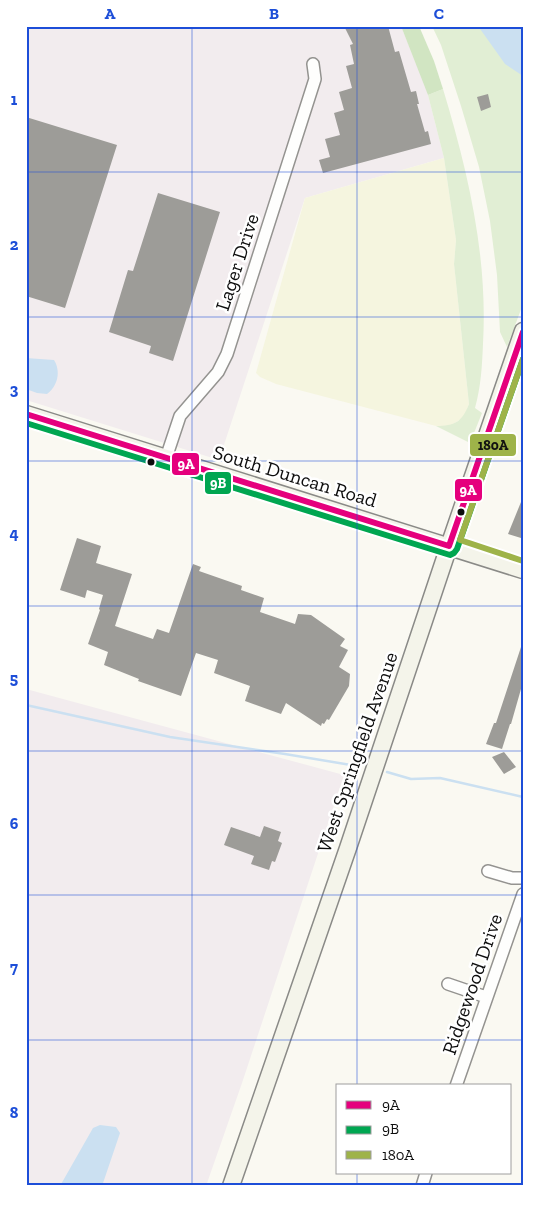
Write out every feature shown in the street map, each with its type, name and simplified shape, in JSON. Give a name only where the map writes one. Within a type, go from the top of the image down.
[{"type":"main road","name":"West Springfield Avenue","points":[[231,1186],[522,337]]},
{"type":"main road","name":"South Duncan Road","points":[[26,414],[523,570]]},
{"type":"street","name":"Lager Drive","points":[[166,458],[180,416],[218,372],[226,354],[314,79],[313,64]]},
{"type":"street","points":[[488,871],[512,878],[523,878]]},
{"type":"street","name":"Ridgewood Drive","points":[[457,1084],[523,894]]},
{"type":"street","points":[[448,984],[486,997]]},
{"type":"street","points":[[422,1186],[426,1174]]},
{"type":"shaded area","points":[[26,26],[401,26],[426,87],[444,158],[305,198],[219,460],[26,400]]},
{"type":"shaded area","points":[[26,689],[344,775],[206,1186],[26,1186]]},
{"type":"green space","points":[[401,26],[419,26],[434,61],[443,89],[428,95]]},
{"type":"green space","points":[[432,26],[523,26],[523,304],[507,347],[500,332],[497,275],[490,221],[479,167],[441,45]]},
{"type":"green space","points":[[443,89],[468,183],[479,247],[482,279],[484,311],[482,361],[475,408],[482,413],[470,443],[436,426],[457,422],[464,415],[469,404],[454,264],[456,240],[444,158],[428,95]]},
{"type":"green space","points":[[444,158],[456,240],[454,264],[469,404],[464,417],[450,426],[436,426],[276,384],[260,377],[256,373],[305,198]]},
{"type":"water","points":[[478,26],[523,26],[523,76],[505,64]]},
{"type":"water","points":[[26,358],[54,360],[58,373],[56,383],[47,394],[26,389]]},
{"type":"water","points":[[100,1125],[116,1127],[120,1133],[102,1186],[60,1186],[93,1128]]},
{"type":"building","points":[[344,26],[388,26],[395,52],[399,51],[411,92],[416,91],[419,104],[417,104],[425,132],[428,131],[431,144],[323,173],[319,160],[330,157],[325,139],[340,135],[334,113],[344,110],[339,92],[352,88],[346,66],[354,64],[350,45],[353,44]]},
{"type":"building","points":[[488,94],[491,107],[481,111],[477,97]]},
{"type":"building","points":[[26,117],[117,145],[65,308],[26,296]]},
{"type":"building","points":[[158,193],[220,212],[173,361],[149,353],[151,346],[109,332],[128,270],[133,271]]},
{"type":"building","points":[[521,502],[523,502],[523,532],[521,538],[508,534]]},
{"type":"building","points":[[77,538],[101,546],[96,563],[132,574],[115,626],[153,639],[157,629],[169,633],[193,564],[201,567],[199,571],[242,586],[241,590],[264,598],[260,612],[295,624],[298,614],[311,615],[345,639],[340,646],[348,650],[339,667],[350,674],[349,686],[329,720],[327,719],[321,726],[286,703],[281,714],[245,701],[250,686],[214,673],[218,660],[196,653],[181,696],[138,681],[139,679],[104,665],[108,652],[88,644],[100,610],[103,595],[87,590],[85,598],[60,590]]},
{"type":"building","points":[[521,647],[523,647],[523,682],[502,749],[486,744],[494,723],[496,723]]},
{"type":"building","points":[[504,752],[516,767],[504,774],[492,757]]},
{"type":"building","points":[[264,826],[281,832],[278,841],[282,843],[275,862],[272,861],[269,870],[251,864],[254,856],[224,845],[231,827],[260,837]]},
{"type":"waterway","points":[[26,705],[170,737],[357,766]]},
{"type":"waterway","points":[[387,772],[411,779],[440,778],[523,797]]},
{"type":"transit line","name":"9A","points":[[26,414],[449,546],[523,332]]},
{"type":"transit line","name":"9B","points":[[26,423],[450,555],[457,549],[523,359]]},
{"type":"transit line","name":"180A","points":[[523,359],[460,540],[523,561]]}]
